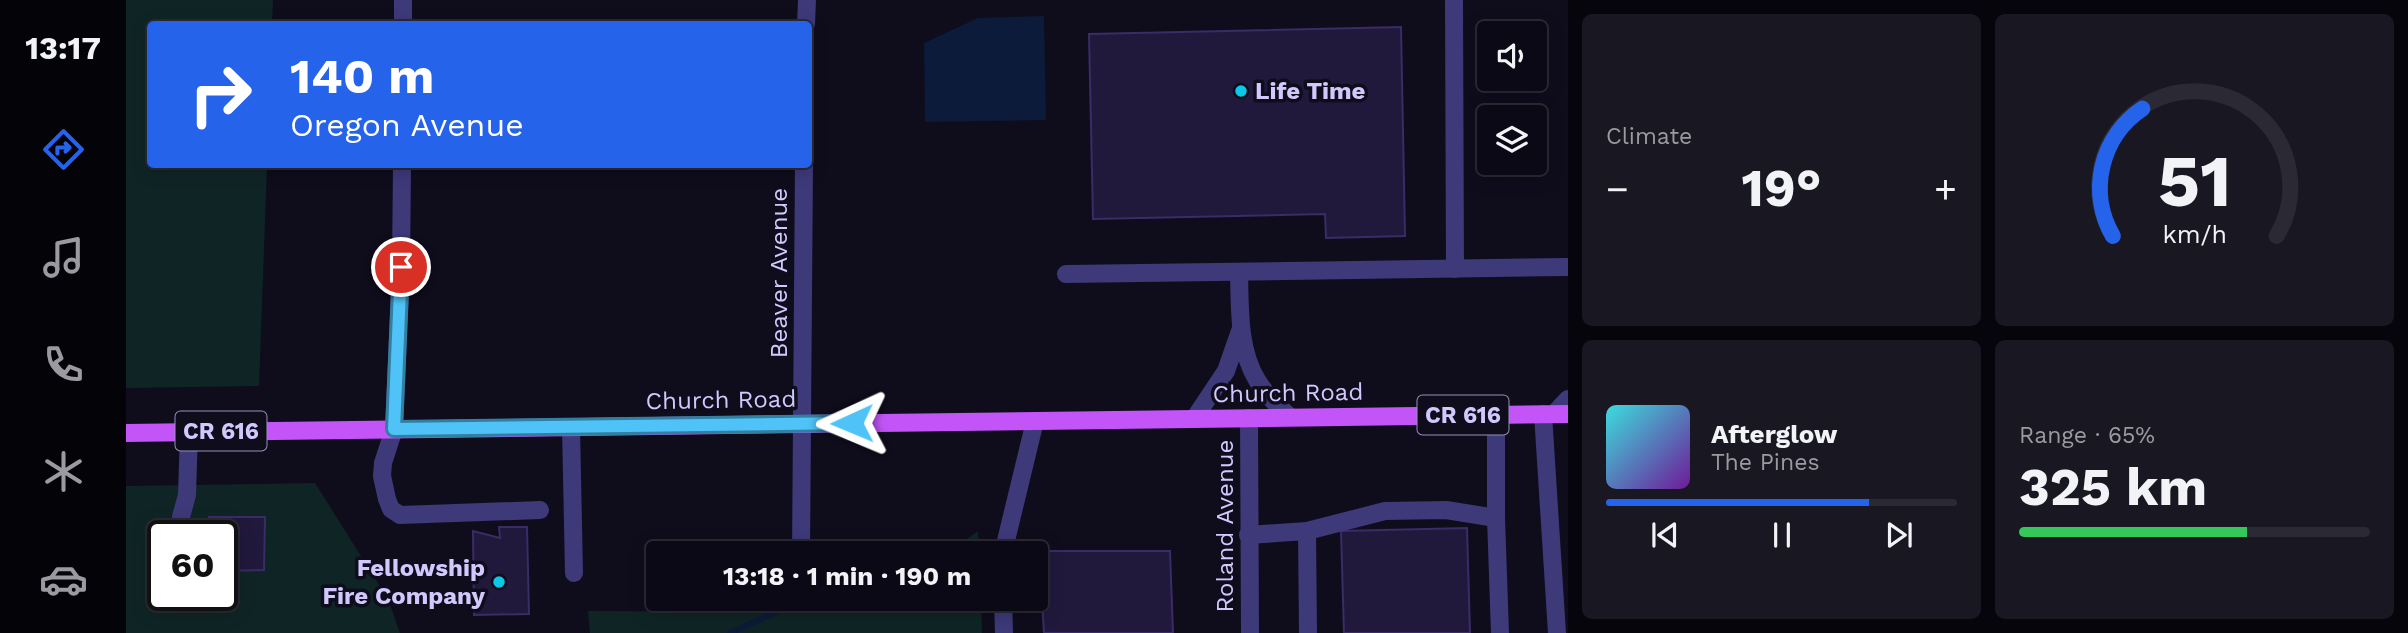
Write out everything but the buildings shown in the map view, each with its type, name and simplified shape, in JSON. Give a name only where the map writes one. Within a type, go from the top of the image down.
[{"type":"main road","name":"Church Road","points":[[126,433],[1555,414]]},
{"type":"street","points":[[403,0],[403,21]]},
{"type":"street","points":[[806,21],[807,0]]},
{"type":"street","points":[[1454,0],[1455,269]]},
{"type":"street","points":[[402,168],[394,429],[383,463],[382,476],[391,509],[400,515],[540,510]]},
{"type":"street","name":"Beaver Avenue","points":[[802,541],[804,168]]},
{"type":"street","points":[[1066,274],[1568,267]]},
{"type":"street","points":[[1238,272],[1241,328],[1249,362],[1257,380],[1290,417]]},
{"type":"street","points":[[1194,419],[1226,371],[1241,328]]},
{"type":"street","points":[[1557,633],[1555,414],[1568,399]]},
{"type":"street","points":[[1496,414],[1500,633]]},
{"type":"street","name":"Roland Avenue","points":[[1249,418],[1250,633]]},
{"type":"street","points":[[1006,541],[1035,421]]},
{"type":"street","points":[[572,427],[574,573]]},
{"type":"street","points":[[181,520],[187,495],[189,432]]},
{"type":"street","points":[[1248,535],[1307,531],[1385,511],[1446,510],[1496,518]]},
{"type":"street","points":[[1307,531],[1307,633]]},
{"type":"street","points":[[1003,611],[1004,633]]},
{"type":"green space","points":[[126,0],[273,0],[272,21],[147,21],[147,168],[267,168],[259,386],[126,388]]},
{"type":"green space","points":[[315,483],[388,599],[400,633],[126,633],[126,486]]},
{"type":"green space","points":[[978,531],[978,541],[964,541]]},
{"type":"green space","points":[[588,611],[981,611],[982,633],[590,633]]},
{"type":"water","points":[[1044,16],[1046,120],[925,122],[924,43],[978,18]]},
{"type":"waterway","points":[[730,633],[779,611]]},
{"type":"place","name":"Life Time","points":[[1241,91]]},
{"type":"place","name":"Fellowship Fire Company","points":[[499,582]]},
{"type":"route","points":[[401,267],[394,429],[852,423]]}]
